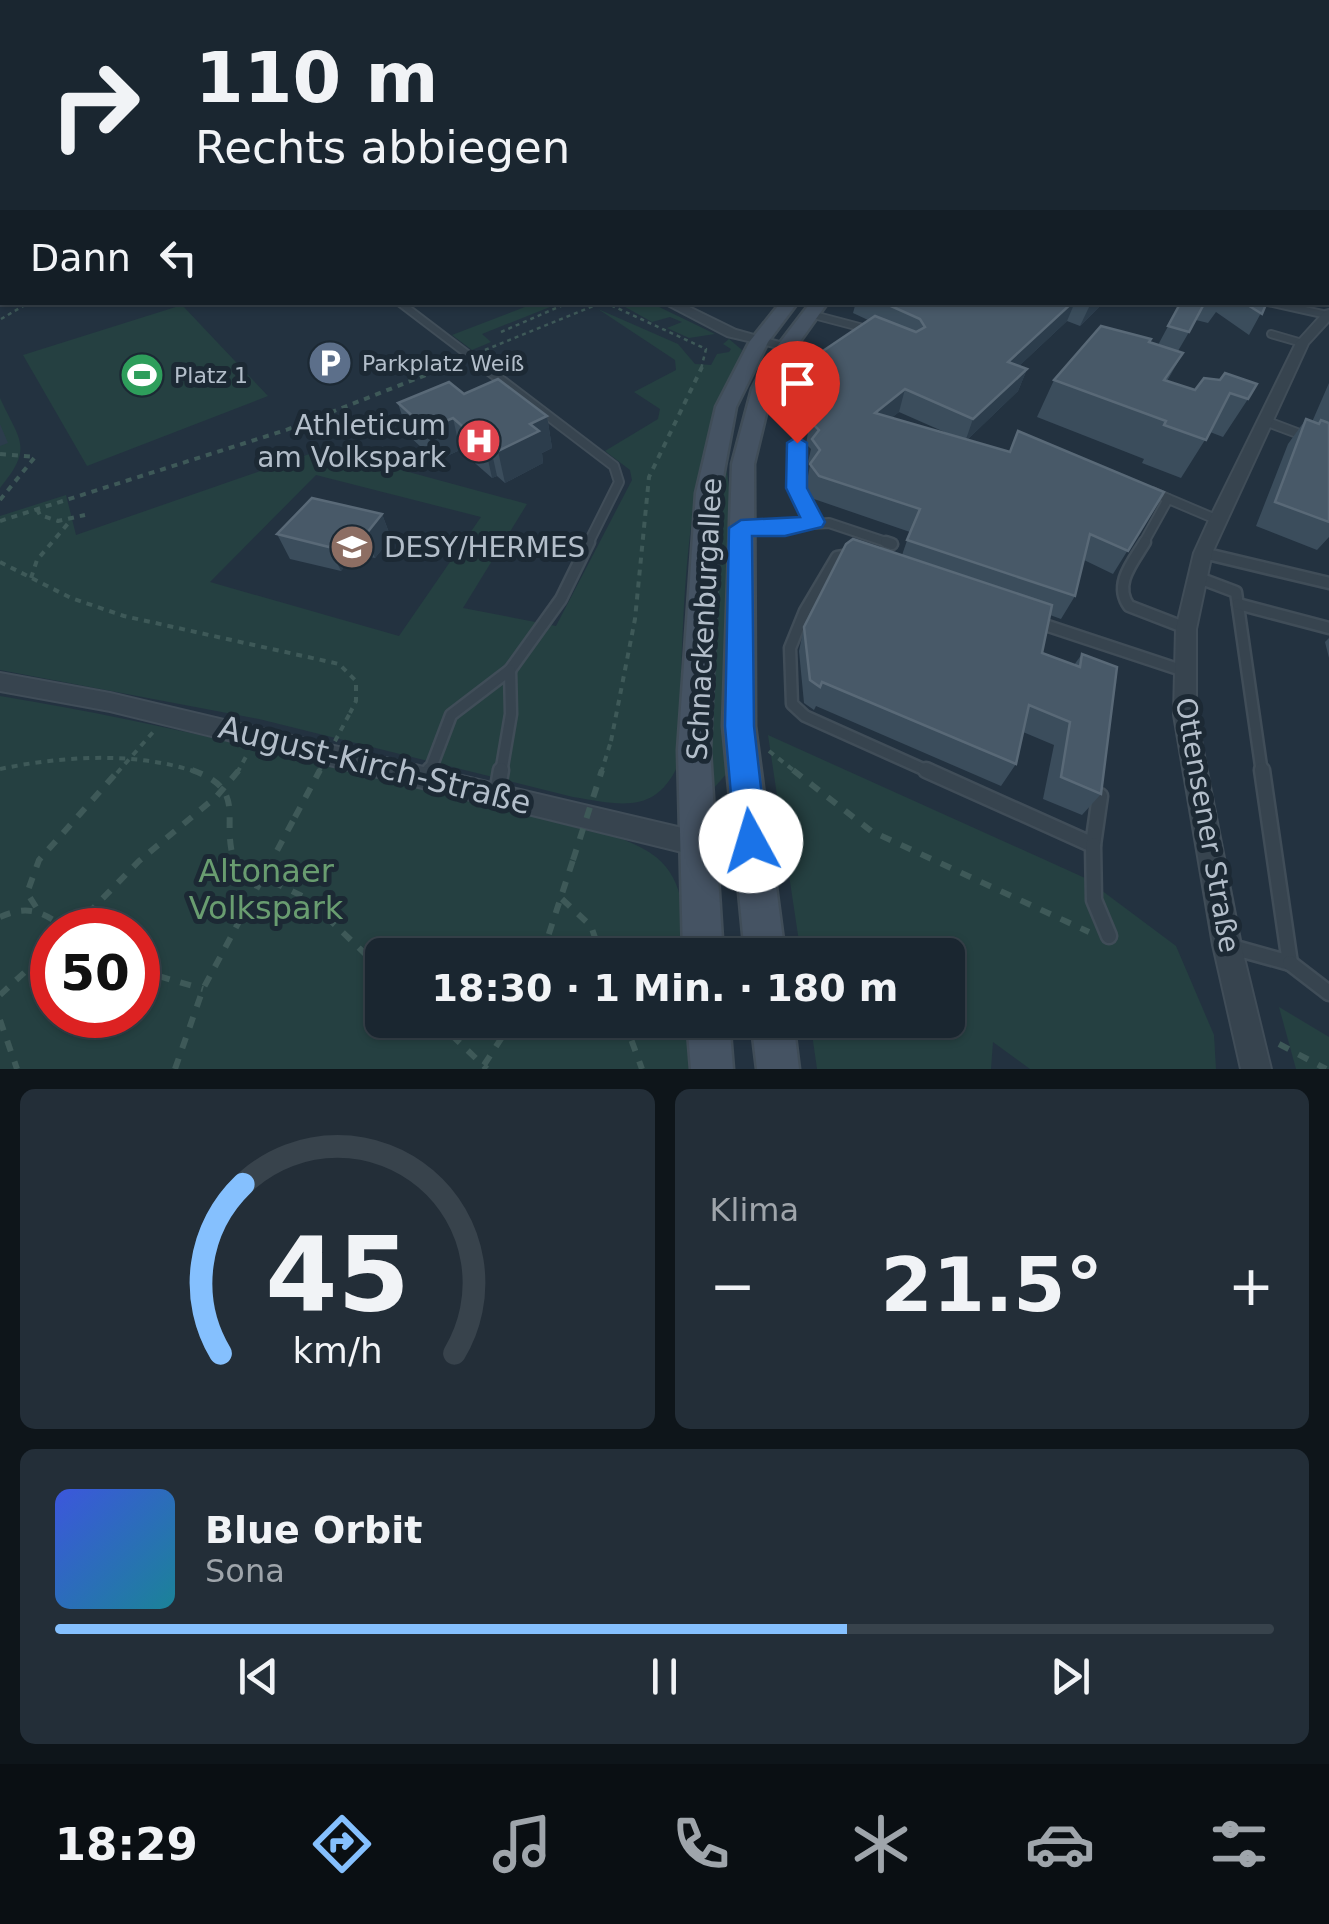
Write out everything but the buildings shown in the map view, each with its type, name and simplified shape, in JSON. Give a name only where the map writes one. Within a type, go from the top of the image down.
[{"type":"main road","name":"Schnackenburgallee","points":[[763,938],[739,726],[743,464],[773,343],[789,305]]},
{"type":"main road","name":"Schnackenburgallee","points":[[702,938],[694,750],[708,494],[723,415],[773,343],[815,308]]},
{"type":"main road","points":[[709,1038],[712,1069]]},
{"type":"main road","points":[[774,1038],[778,1069]]},
{"type":"street","points":[[674,305],[702,320],[773,343]]},
{"type":"street","name":"Ottensener Straße","points":[[1256,1069],[1227,945],[1185,716],[1186,628],[1203,554],[1218,520],[1302,343],[1328,315]]},
{"type":"street","name":"August-Kirch-Straße","points":[[0,682],[168,715],[697,841],[751,841]]},
{"type":"lane","points":[[403,305],[614,466],[619,482],[561,599],[510,670],[451,715],[428,776]]},
{"type":"lane","points":[[1282,305],[1328,315]]},
{"type":"lane","points":[[815,308],[878,333]]},
{"type":"lane","points":[[1271,334],[1302,343]]},
{"type":"lane","points":[[1265,421],[1314,440]]},
{"type":"lane","points":[[797,443],[797,488],[814,522]]},
{"type":"lane","points":[[1134,484],[1218,520]]},
{"type":"lane","points":[[1168,499],[1122,583],[1122,592],[1128,606],[1186,628]]},
{"type":"lane","points":[[741,528],[785,528],[814,522],[892,544]]},
{"type":"lane","points":[[848,554],[858,532]]},
{"type":"lane","points":[[864,560],[848,554],[837,557],[804,611],[790,648],[792,704],[805,716],[1094,845]]},
{"type":"lane","points":[[1203,554],[1329,583]]},
{"type":"lane","points":[[1197,576],[1236,592],[1290,963]]},
{"type":"lane","points":[[1238,604],[1329,628]]},
{"type":"lane","points":[[1036,622],[1184,671]]},
{"type":"lane","points":[[497,793],[510,714],[510,670]]},
{"type":"lane","points":[[1100,796],[1094,845],[1094,900],[1109,936]]},
{"type":"lane","points":[[1227,945],[1290,963],[1329,993]]},
{"type":"path","points":[[1,318],[25,305]]},
{"type":"path","points":[[501,332],[563,305]]},
{"type":"path","points":[[0,521],[286,430],[596,305]]},
{"type":"path","points":[[548,938],[611,742],[635,619],[649,477],[703,364],[706,349],[610,305]]},
{"type":"path","points":[[0,454],[34,457],[0,500]]},
{"type":"path","points":[[37,509],[47,520],[85,516]]},
{"type":"path","points":[[32,578],[37,560],[71,520]]},
{"type":"path","points":[[0,562],[71,598],[124,616],[327,659],[350,672],[356,681],[356,701],[203,989],[175,1069]]},
{"type":"path","points":[[39,908],[27,893],[39,860],[168,715]]},
{"type":"path","points":[[92,908],[149,851],[226,790],[259,736]]},
{"type":"path","points":[[765,748],[871,831],[1082,931],[1109,936]]},
{"type":"path","points":[[0,769],[75,759],[130,760],[214,780],[226,790],[230,800],[230,853],[244,871],[308,900],[365,954]]},
{"type":"path","points":[[562,900],[580,912],[595,938]]},
{"type":"path","points":[[1,915],[23,906],[36,906]]},
{"type":"path","points":[[0,995],[30,968]]},
{"type":"path","points":[[160,976],[203,989]]},
{"type":"path","points":[[0,1020],[16,1069]]},
{"type":"path","points":[[455,1038],[486,1067],[503,1038]]},
{"type":"path","points":[[631,1038],[642,1069]]},
{"type":"path","points":[[1278,1044],[1326,1069]]},
{"type":"green space","name":"Platz 1","points":[[182,305],[268,396],[87,466],[23,355]]},
{"type":"green space","points":[[530,305],[555,305],[482,334],[491,342],[472,350],[452,335]]},
{"type":"green space","points":[[622,305],[655,305],[715,334],[689,338],[667,328],[682,322],[670,317],[652,322]]},
{"type":"green space","points":[[598,309],[678,344],[695,364],[711,365],[717,354],[729,352],[731,349],[723,344],[729,339],[742,350],[713,418],[693,511],[678,765],[669,781],[647,799],[620,803],[573,797],[259,719],[0,670],[0,516],[66,495],[76,535],[324,449],[527,504],[463,608],[556,626],[632,480],[630,470],[605,451],[658,419],[660,409],[634,392],[676,370],[675,360]],"holes":[[[316,475],[481,517],[399,636],[210,582]]]},
{"type":"green space","points":[[0,398],[18,435],[20,453],[0,488]]},
{"type":"green space","points":[[726,467],[731,500],[729,771],[712,790],[708,680],[721,469]]},
{"type":"green space","name":"Altonaer Volkspark","points":[[0,696],[187,732],[311,761],[602,832],[641,847],[656,857],[673,878],[681,902],[684,938],[365,938],[365,1038],[689,1038],[690,1069],[0,1069]]},
{"type":"green space","points":[[768,735],[1085,878],[1176,946],[1214,1035],[1216,1069],[1030,1069],[993,1042],[991,1069],[817,1069],[813,1038],[965,1038],[965,938],[798,938]]},
{"type":"green space","points":[[1279,1007],[1329,1037],[1329,1069],[1296,1069]]},
{"type":"place","name":"Parkplatz Weiß","points":[[330,363]]},
{"type":"place","name":"Platz 1","points":[[142,375]]},
{"type":"place","name":"Athleticum am Volkspark","points":[[479,441]]},
{"type":"place","name":"DESY/HERMES","points":[[352,547]]},
{"type":"route","points":[[751,841],[739,726],[741,528],[785,528],[814,522],[797,488],[797,443]]}]
